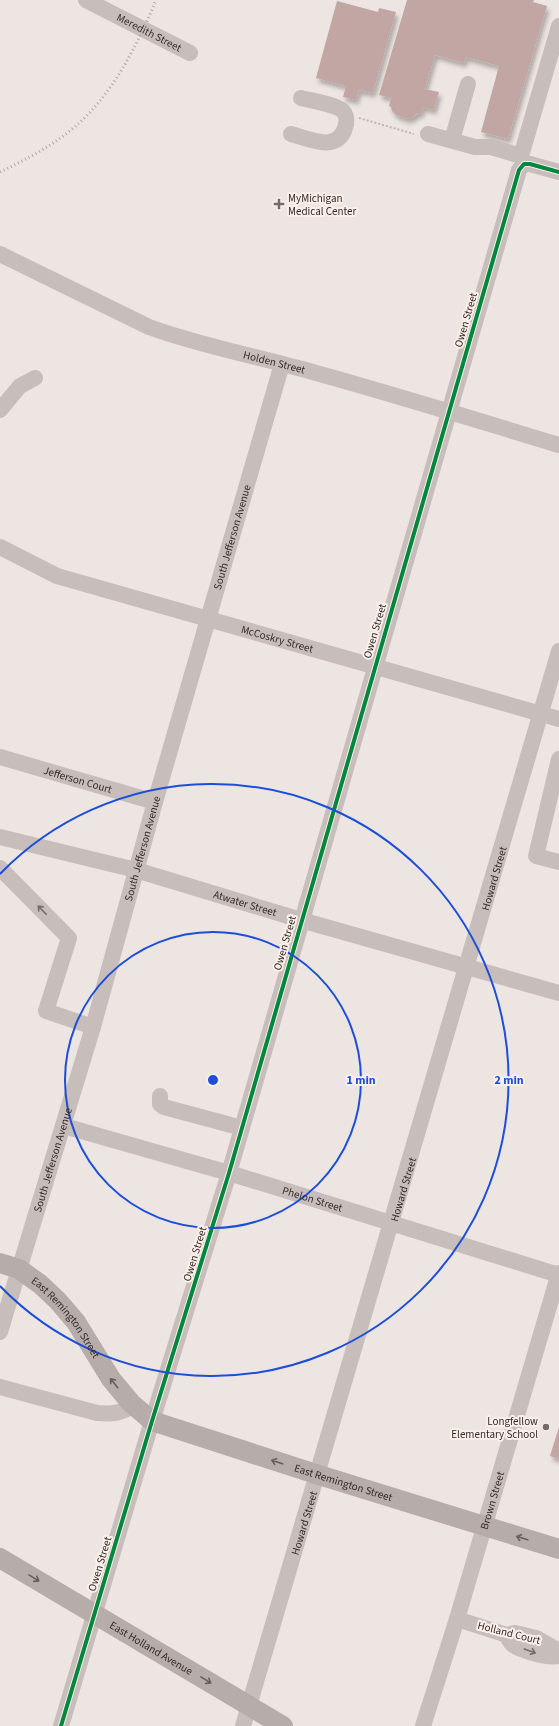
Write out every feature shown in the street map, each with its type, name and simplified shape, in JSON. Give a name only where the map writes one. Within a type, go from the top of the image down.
[{"type":"main road","name":"East Remington Street","points":[[0,1263],[19,1269],[40,1284],[58,1301],[76,1322],[111,1379],[134,1405],[152,1421],[319,1475],[559,1549]]},
{"type":"main road","name":"East Holland Avenue","points":[[0,1558],[283,1726]]},
{"type":"street","name":"Meredith Street","points":[[86,0],[190,53]]},
{"type":"street","name":"Owen Street","points":[[61,1726],[152,1421],[229,1173],[374,666],[522,160],[559,26]]},
{"type":"street","points":[[452,140],[468,84]]},
{"type":"street","points":[[291,134],[318,142],[330,143],[337,141],[345,130],[347,119],[343,111],[335,107],[302,98]]},
{"type":"street","points":[[421,134],[475,146],[491,147],[530,164],[559,172]]},
{"type":"street","name":"Holden Street","points":[[0,254],[149,327],[171,336],[282,364],[559,445]]},
{"type":"street","name":"South Jefferson Avenue","points":[[0,1332],[93,1027],[155,802],[282,364]]},
{"type":"street","points":[[0,410],[20,386],[35,378]]},
{"type":"street","name":"McCoskry Street","points":[[0,547],[57,576],[559,719]]},
{"type":"street","name":"Howard Street","points":[[243,1726],[319,1475],[469,967],[559,651]]},
{"type":"street","name":"Jefferson Court","points":[[0,757],[155,802]]},
{"type":"street","points":[[559,759],[536,856],[559,862]]},
{"type":"street","name":"Atwater Street","points":[[0,837],[136,870],[301,920],[559,993]]},
{"type":"street","points":[[0,868],[69,938],[46,1011],[93,1027]]},
{"type":"street","points":[[160,1096],[160,1104],[164,1107],[242,1128]]},
{"type":"street","name":"Phelon Street","points":[[64,1126],[229,1173],[559,1274]]},
{"type":"street","name":"Brown Street","points":[[423,1726],[457,1619],[483,1526],[553,1314],[559,1274]]},
{"type":"street","points":[[0,1386],[97,1413],[112,1414],[125,1412],[134,1405]]},
{"type":"street","name":"Holland Court","points":[[457,1619],[507,1635],[515,1633],[536,1638],[559,1651]]},
{"type":"street","points":[[507,1635],[512,1644],[532,1653],[545,1656],[559,1656]]},
{"type":"path","points":[[356,117],[421,134]]},
{"type":"building","points":[[407,0],[534,0],[533,2],[547,6],[508,139],[481,132],[499,66],[466,57],[464,63],[435,55],[425,89],[439,92],[434,110],[423,107],[421,114],[417,113],[414,117],[408,119],[396,115],[392,111],[391,107],[389,106],[391,98],[379,95]]},
{"type":"building","points":[[337,1],[378,12],[379,8],[396,12],[373,93],[359,90],[356,100],[343,97],[346,86],[316,78]]},
{"type":"building","name":"Longfellow Elementary School","points":[[559,1427],[559,1459],[550,1456]]},
{"type":"railway","points":[[0,172],[55,142],[71,130],[98,103],[110,87],[131,53],[156,0]]},
{"type":"cycle path","points":[[61,1726],[152,1421],[229,1173],[519,170],[524,164],[530,164],[559,172]]},
{"type":"place","name":"MyMichigan Medical Center","points":[[279,204]]},
{"type":"place","name":"Longfellow Elementary School","points":[[546,1427]]}]
